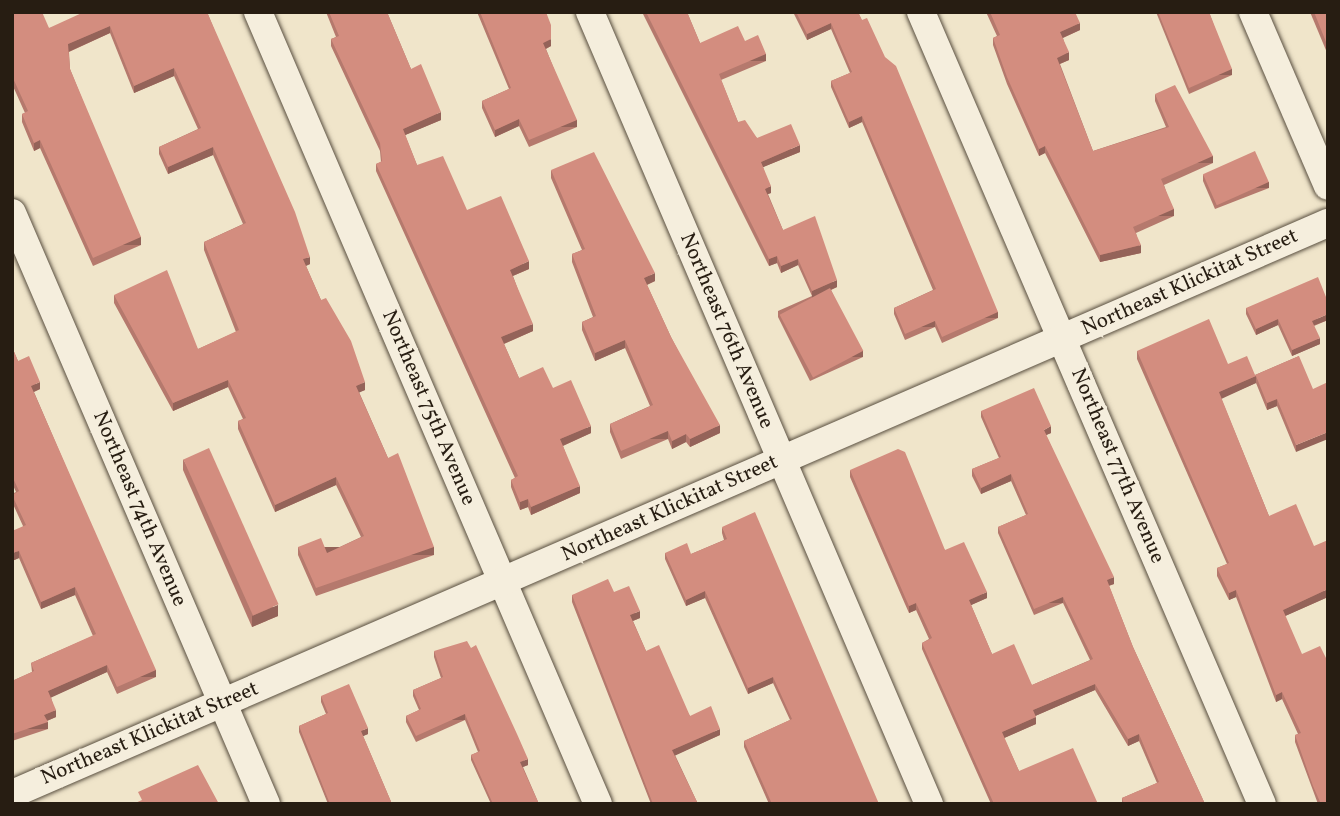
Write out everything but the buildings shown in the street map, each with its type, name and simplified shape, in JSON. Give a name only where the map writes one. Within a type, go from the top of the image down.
[{"type":"street","name":"Northeast 75th Avenue","points":[[258,12],[598,804]]},
{"type":"street","name":"Northeast 76th Avenue","points":[[590,12],[929,804]]},
{"type":"street","name":"Northeast 77th Avenue","points":[[921,12],[1262,804]]},
{"type":"street","points":[[1253,12],[1328,186]]},
{"type":"street","name":"Northeast 74th Avenue","points":[[12,213],[266,804]]},
{"type":"street","name":"Northeast Klickitat Street","points":[[12,794],[1328,223]]}]
